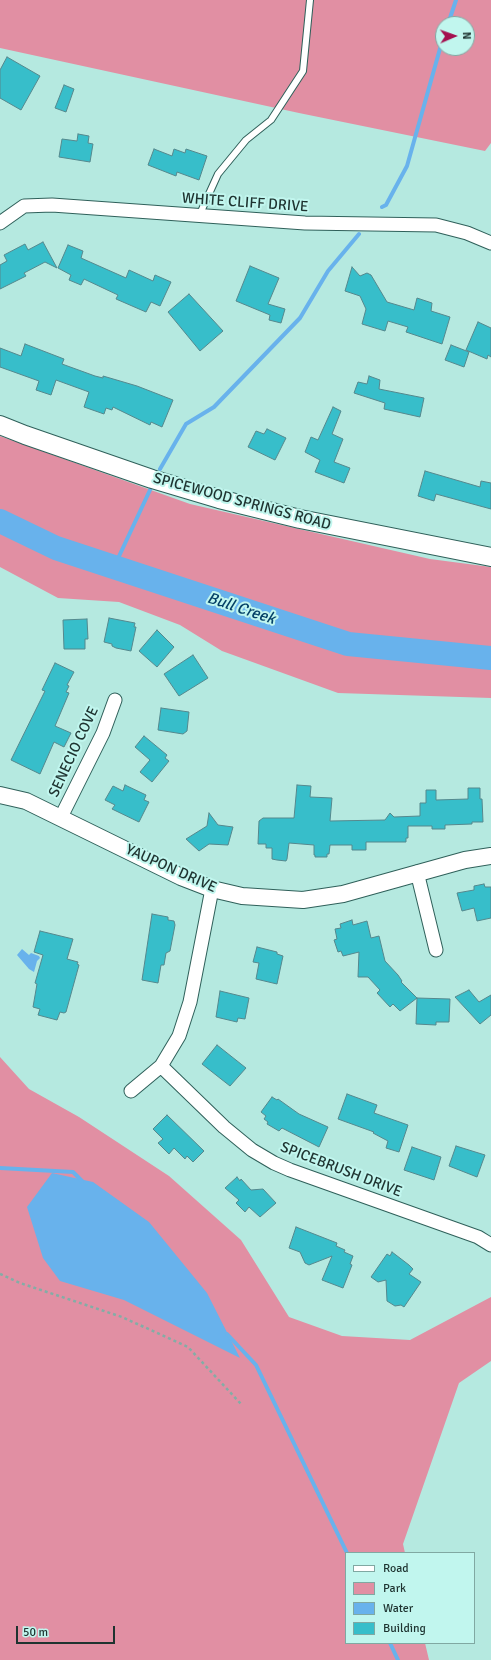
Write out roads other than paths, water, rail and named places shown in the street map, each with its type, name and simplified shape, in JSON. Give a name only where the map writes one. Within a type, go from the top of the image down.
[{"type":"main road","name":"SPICEWOOD SPRINGS ROAD","points":[[0,425],[152,479],[219,499],[300,520],[491,557]]},
{"type":"street","name":"WHITE CLIFF DRIVE","points":[[0,224],[24,206],[52,205],[305,223],[436,225],[467,232],[491,243]]},
{"type":"street","name":"SENECIO COVE","points":[[61,817],[103,732],[115,700]]},
{"type":"street","name":"YAUPON DRIVE","points":[[0,795],[26,801],[181,877],[212,889],[242,896],[303,900],[343,894],[417,872],[465,860],[491,856]]},
{"type":"street","points":[[417,872],[436,950]]},
{"type":"street","points":[[130,1091],[161,1066],[179,1036],[190,1002],[212,889]]},
{"type":"street","name":"SPICEBRUSH DRIVE","points":[[161,1066],[224,1127],[252,1150],[274,1163],[478,1237],[491,1245]]},
{"type":"lane","points":[[198,216],[218,174],[246,140],[271,120],[303,71],[310,0]]},
{"type":"water","points":[[22,949],[29,955],[31,953],[39,956],[40,958],[37,961],[34,972],[29,969],[17,955]]},
{"type":"water","points":[[52,1173],[93,1182],[149,1222],[207,1293],[240,1358],[124,1300],[60,1281],[43,1258],[27,1207]]},
{"type":"waterway","points":[[451,16],[456,0]]},
{"type":"waterway","points":[[382,207],[386,205],[407,166],[438,56]]},
{"type":"waterway","points":[[160,469],[186,424],[214,407],[300,318],[328,271],[359,234]]},
{"type":"waterway","points":[[114,567],[150,490]]},
{"type":"waterway","name":"Bull Creek","points":[[0,521],[56,548],[348,644],[491,658]]},
{"type":"waterway","points":[[0,1168],[73,1172],[82,1181]]},
{"type":"waterway","points":[[227,1334],[256,1365],[347,1552]]},
{"type":"waterway","points":[[390,1644],[398,1660]]}]
